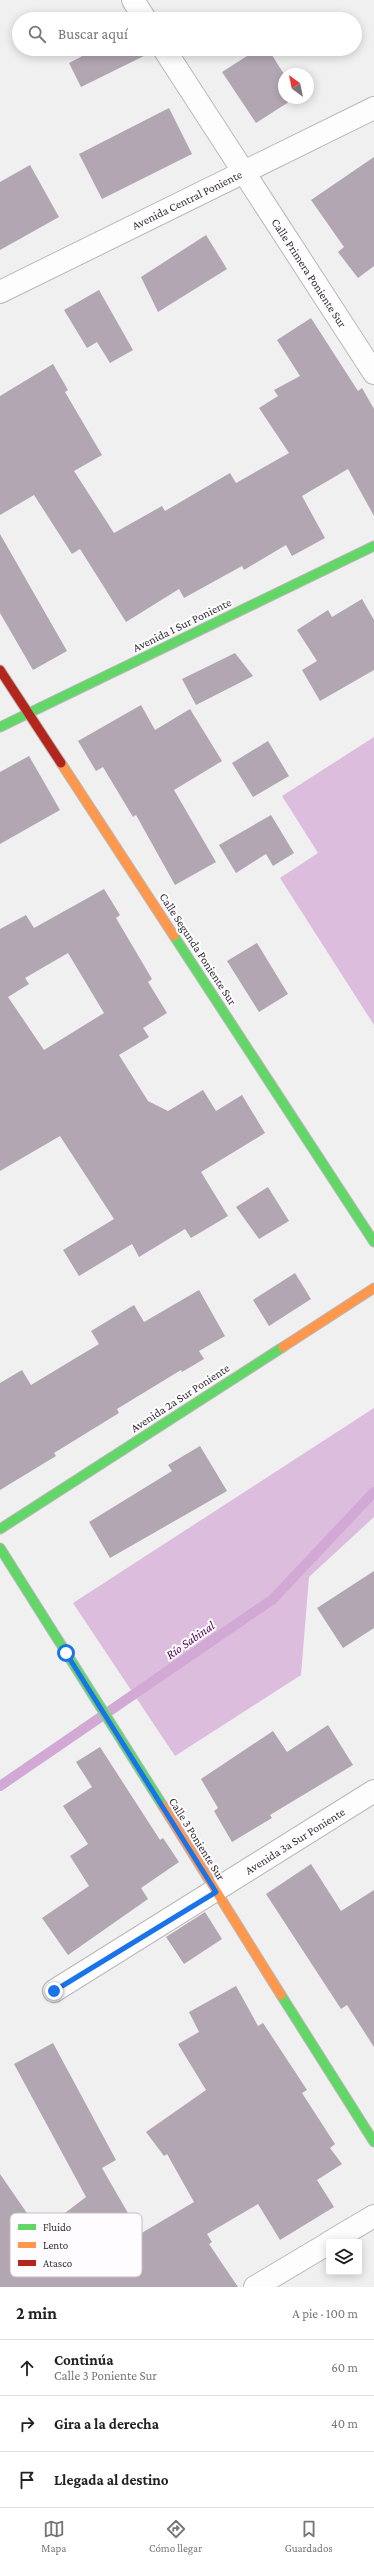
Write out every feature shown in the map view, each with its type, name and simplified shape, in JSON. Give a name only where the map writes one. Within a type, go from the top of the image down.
[{"type":"street","points":[[133,0],[141,12]]},
{"type":"street","name":"Calle Primera Poniente Sur","points":[[169,56],[374,373]]},
{"type":"street","name":"Avenida Central Poniente","points":[[0,292],[374,108]]},
{"type":"street","name":"Avenida 1 Sur Poniente","points":[[0,727],[374,546]]},
{"type":"street","name":"Calle Segunda Poniente Sur","points":[[0,670],[29,712],[374,1242]]},
{"type":"street","name":"Avenida 2a Sur Poniente","points":[[0,1529],[374,1288]]},
{"type":"street","name":"Calle 3 Poniente Sur","points":[[0,1548],[374,2142]]},
{"type":"street","name":"Avenida 3a Sur Poniente","points":[[54,1991],[216,1892],[374,1791]]},
{"type":"street","points":[[335,2239],[374,2216]]},
{"type":"street","points":[[255,2287],[326,2244]]},
{"type":"shaded area","points":[[374,737],[374,1025],[280,878],[318,853],[282,796]]},
{"type":"shaded area","points":[[374,1408],[374,1517],[309,1577],[301,1675],[175,1756],[73,1603]]},
{"type":"building","points":[[82,56],[144,56],[81,87],[69,63]]},
{"type":"building","points":[[247,56],[272,56],[280,68],[278,68],[278,104],[286,104],[256,123],[222,72]]},
{"type":"building","points":[[169,108],[192,154],[102,199],[79,154]]},
{"type":"building","points":[[374,157],[374,266],[358,278],[338,252],[344,247],[311,200]]},
{"type":"building","points":[[30,165],[59,217],[0,250],[0,182]]},
{"type":"building","points":[[206,235],[227,269],[158,312],[141,277]]},
{"type":"building","points":[[99,290],[133,350],[110,363],[97,342],[87,348],[64,310]]},
{"type":"building","points":[[311,318],[358,391],[362,388],[374,409],[374,516],[348,469],[302,496],[325,538],[292,556],[286,545],[244,570],[242,566],[184,598],[179,589],[126,622],[80,549],[72,554],[34,495],[0,515],[0,396],[53,364],[68,390],[65,392],[102,455],[74,471],[114,533],[162,506],[165,511],[230,473],[236,483],[289,453],[259,408],[278,396],[274,390],[300,376],[277,340]]},
{"type":"building","points":[[0,534],[67,651],[33,670],[0,613]]},
{"type":"building","points":[[362,599],[374,620],[374,670],[320,701],[302,670],[317,661],[297,630],[328,610],[332,617]]},
{"type":"building","points":[[235,653],[253,676],[196,705],[182,679]]},
{"type":"building","points":[[141,705],[155,730],[190,709],[222,761],[174,790],[216,862],[175,885],[136,815],[133,817],[103,767],[96,771],[78,741]]},
{"type":"building","points":[[268,741],[289,776],[253,797],[232,763]]},
{"type":"building","points":[[29,756],[60,810],[0,844],[0,772]]},
{"type":"building","points":[[271,815],[294,853],[273,866],[266,854],[236,873],[219,845]]},
{"type":"building","points":[[104,889],[120,915],[116,918],[152,979],[148,982],[167,1013],[143,1028],[149,1037],[119,1055],[148,1101],[168,1111],[203,1090],[216,1111],[242,1095],[265,1133],[201,1172],[228,1216],[191,1238],[185,1229],[139,1257],[132,1244],[79,1276],[63,1250],[114,1219],[60,1136],[0,1171],[0,929],[26,915],[34,928]],"holes":[[[68,953],[104,1013],[44,1050],[8,997],[29,984],[25,978]]]},
{"type":"building","points":[[257,943],[288,994],[259,1012],[227,961]]},
{"type":"building","points":[[268,1187],[289,1221],[259,1239],[236,1207]]},
{"type":"building","points":[[295,1273],[311,1299],[269,1326],[253,1300]]},
{"type":"building","points":[[199,1290],[225,1336],[199,1351],[204,1359],[182,1372],[181,1370],[117,1409],[119,1413],[54,1453],[56,1456],[0,1490],[0,1383],[22,1370],[31,1385],[99,1344],[91,1331],[134,1305],[144,1322]]},
{"type":"building","points":[[200,1446],[227,1491],[110,1558],[89,1522],[172,1471],[168,1465]]},
{"type":"building","points":[[374,1571],[374,1628],[343,1648],[317,1608]]},
{"type":"building","points":[[328,1725],[353,1765],[270,1815],[272,1818],[232,1842],[214,1811],[218,1808],[201,1779],[273,1731],[287,1752]]},
{"type":"building","points":[[100,1747],[160,1840],[163,1838],[179,1862],[141,1888],[148,1899],[68,1955],[42,1918],[89,1886],[70,1856],[88,1844],[63,1806],[92,1787],[76,1762]]},
{"type":"building","points":[[311,1864],[341,1911],[374,1890],[374,2047],[347,2005],[341,2009],[266,1894]]},
{"type":"building","points":[[205,1912],[222,1939],[184,1964],[166,1937]]},
{"type":"building","points":[[236,1986],[258,2026],[263,2023],[307,2090],[302,2093],[335,2144],[330,2148],[342,2164],[317,2180],[334,2207],[280,2240],[258,2204],[207,2234],[212,2242],[209,2244],[238,2287],[0,2287],[0,2174],[27,2213],[10,2213],[10,2277],[142,2277],[142,2233],[194,2202],[167,2154],[164,2156],[146,2132],[206,2090],[178,2044],[199,2032],[189,2012]]},
{"type":"building","points":[[53,2043],[116,2160],[102,2168],[128,2213],[65,2213],[86,2197],[14,2064]]},
{"type":"waterway","name":"Río Sabinal","points":[[0,1786],[273,1599],[374,1492]]},
{"type":"traffic: fast","points":[[0,727],[374,546]]},
{"type":"traffic: fast","points":[[174,936],[374,1242]]},
{"type":"traffic: fast","points":[[0,1529],[283,1347]]},
{"type":"traffic: fast","points":[[0,1548],[163,1806]]},
{"type":"traffic: fast","points":[[281,1995],[374,2142]]},
{"type":"traffic: slow","points":[[61,763],[174,936]]},
{"type":"traffic: slow","points":[[283,1347],[374,1288]]},
{"type":"traffic: slow","points":[[163,1806],[281,1995]]},
{"type":"traffic: jam","points":[[0,670],[61,763]]},
{"type":"route","points":[[54,1991],[216,1892],[66,1653]]}]
